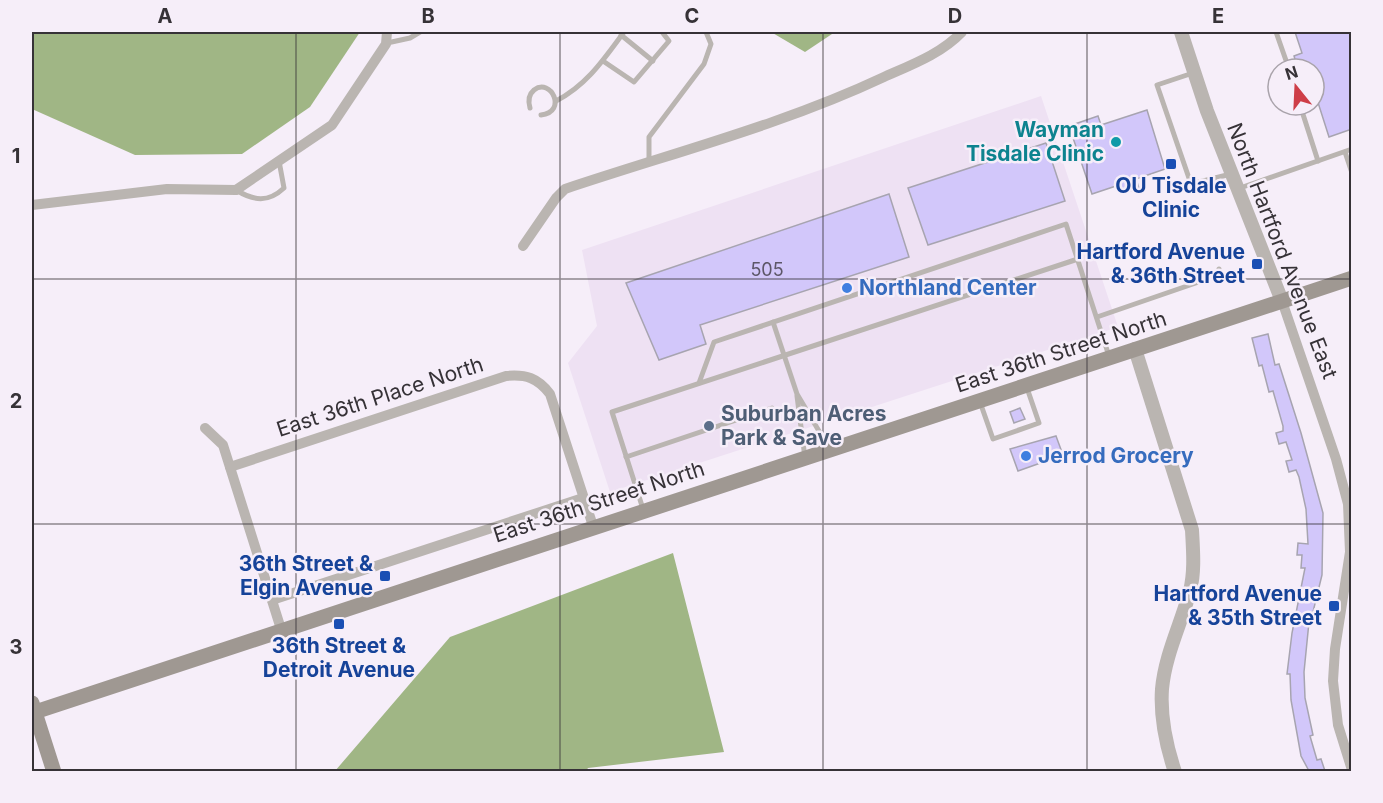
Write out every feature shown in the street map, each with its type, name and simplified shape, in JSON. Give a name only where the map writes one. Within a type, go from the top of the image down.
[{"type":"main road","name":"East 36th Street North","points":[[32,709],[1352,278]]},
{"type":"main road","points":[[32,709],[54,771]]},
{"type":"street","points":[[32,205],[167,189],[236,190],[332,125],[386,44],[387,32]]},
{"type":"street","points":[[523,246],[556,198],[566,189],[825,104],[928,57],[946,46],[962,32]]},
{"type":"street","name":"North Hartford Avenue East","points":[[1181,32],[1193,73],[1282,301],[1345,487],[1350,531],[1349,572],[1333,666],[1336,714],[1347,738],[1352,770]]},
{"type":"street","points":[[1135,350],[1192,530],[1193,560],[1190,589],[1167,660],[1162,689],[1165,735],[1175,771]]},
{"type":"street","name":"East 36th Place North","points":[[230,467],[506,376],[520,375],[542,384],[550,394],[583,498]]},
{"type":"street","points":[[205,428],[223,445],[282,628]]},
{"type":"street","points":[[583,498],[593,526]]},
{"type":"street","name":"East 36th Street North","points":[[272,600],[583,498]]},
{"type":"lane","points":[[386,44],[410,38],[420,32]]},
{"type":"lane","points":[[603,61],[634,82],[669,41],[662,32]]},
{"type":"lane","points":[[649,161],[649,137],[704,64],[711,44],[706,32]]},
{"type":"lane","points":[[1276,32],[1284,57]]},
{"type":"lane","points":[[541,115],[550,113],[556,101],[579,87],[603,61],[623,33],[653,61]]},
{"type":"lane","points":[[1193,73],[1157,85],[1191,184],[1231,174]]},
{"type":"lane","points":[[530,108],[530,95],[541,87],[553,92],[556,101]]},
{"type":"lane","points":[[1304,117],[1318,161]]},
{"type":"lane","points":[[1237,189],[1352,149]]},
{"type":"lane","points":[[1345,152],[1352,173]]},
{"type":"lane","points":[[236,190],[249,197],[264,200],[275,196],[284,188],[279,161]]},
{"type":"lane","points":[[699,383],[714,342],[1066,225],[1110,358]]},
{"type":"lane","points":[[644,510],[612,412],[1078,260]]},
{"type":"lane","points":[[1097,317],[1219,275],[1219,269]]},
{"type":"lane","points":[[773,322],[797,394],[805,458]]},
{"type":"lane","points":[[980,400],[993,439],[1039,423],[1026,385]]},
{"type":"lane","points":[[797,394],[830,449]]},
{"type":"lane","points":[[626,457],[772,408]]},
{"type":"shaded area","name":"Northland Center","points":[[1041,96],[1118,327],[610,492],[568,363],[597,326],[582,250]]},
{"type":"green space","points":[[32,32],[360,32],[310,107],[242,154],[135,155],[32,109]]},
{"type":"green space","points":[[771,32],[835,32],[805,52]]},
{"type":"green space","points":[[673,553],[724,752],[588,768],[586,771],[335,771],[450,637]]},
{"type":"building","points":[[1295,32],[1352,32],[1352,129],[1329,137],[1323,117],[1326,117],[1326,57],[1294,57],[1302,53]]},
{"type":"building","name":"Wayman Tisdale Clinic","points":[[1147,110],[1165,169],[1136,179],[1139,188],[1122,194],[1119,185],[1092,194],[1069,126],[1098,116],[1101,125]]},
{"type":"building","points":[[1046,143],[1065,201],[928,245],[908,188]]},
{"type":"building","points":[[889,194],[909,257],[700,325],[706,344],[659,360],[626,283]]},
{"type":"building","points":[[1268,334],[1275,365],[1279,364],[1301,433],[1323,513],[1322,575],[1313,612],[1310,612],[1304,672],[1305,698],[1313,735],[1310,736],[1317,760],[1321,759],[1325,771],[1309,771],[1301,756],[1291,700],[1290,674],[1287,674],[1292,633],[1305,568],[1301,568],[1302,555],[1297,555],[1298,543],[1308,544],[1306,509],[1299,477],[1296,470],[1289,472],[1286,461],[1292,460],[1286,442],[1279,444],[1276,433],[1283,431],[1283,426],[1273,391],[1269,392],[1262,365],[1259,366],[1252,338]]},
{"type":"building","points":[[1020,408],[1025,419],[1014,423],[1010,412]]},
{"type":"building","points":[[1056,436],[1063,455],[1018,471],[1010,449]]},
{"type":"place","name":"Wayman Tisdale Clinic","points":[[1116,142]]},
{"type":"place","name":"OU Tisdale Clinic","points":[[1171,164]]},
{"type":"place","name":"Hartford Avenue & 36th Street","points":[[1257,264]]},
{"type":"place","name":"Northland Center","points":[[847,288]]},
{"type":"place","name":"Suburban Acres Park & Save","points":[[709,426]]},
{"type":"place","name":"Jerrod Grocery","points":[[1026,456]]},
{"type":"place","name":"36th Street & Elgin Avenue","points":[[385,576]]},
{"type":"place","name":"Hartford Avenue & 35th Street","points":[[1334,606]]},
{"type":"place","name":"36th Street & Detroit Avenue","points":[[339,624]]}]
